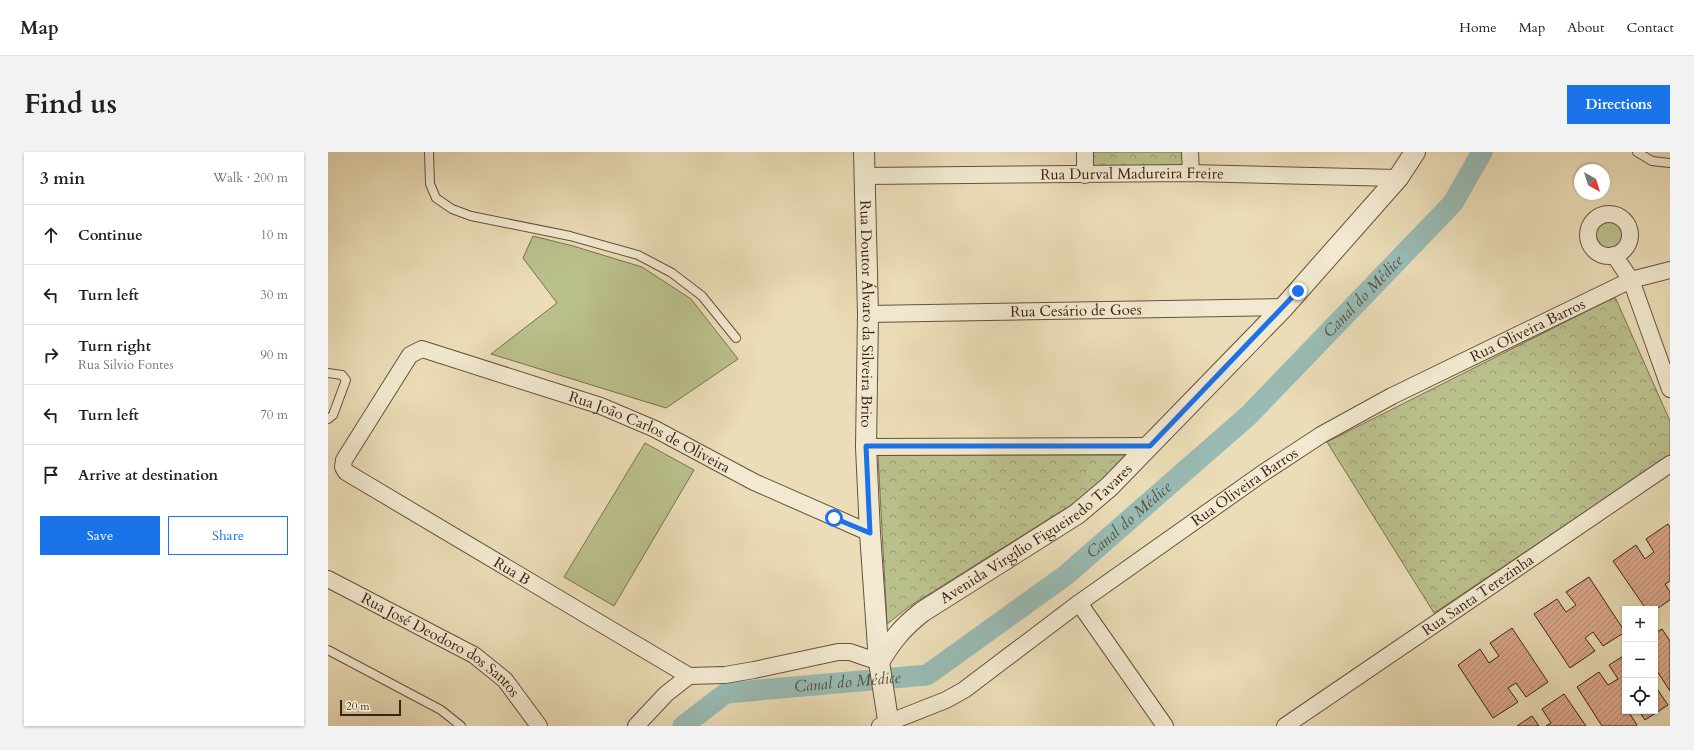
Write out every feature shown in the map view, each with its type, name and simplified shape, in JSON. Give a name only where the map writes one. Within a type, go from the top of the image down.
[{"type":"street","name":"Rua Doutor Álvaro da Silveira Brito","points":[[864,152],[868,314],[866,446],[870,533],[880,664],[887,722]]},
{"type":"street","points":[[1085,152],[1085,175]]},
{"type":"street","points":[[1190,152],[1191,173]]},
{"type":"street","name":"Avenida Virgílio Figueiredo Tavares","points":[[880,664],[890,642],[904,626],[922,612],[1077,514],[1109,487],[1284,306],[1398,178],[1416,152]]},
{"type":"street","name":"Rua Durval Madureira Freire","points":[[865,176],[1191,173],[1398,178]]},
{"type":"street","points":[[1614,255],[1631,280],[1670,389]]},
{"type":"street","name":"Rua Oliveira Barros","points":[[887,722],[946,700],[964,690],[1079,603],[1263,473],[1321,435],[1392,396],[1631,280],[1670,270]]},
{"type":"street","name":"Rua Cesário de Goes","points":[[868,314],[1284,306]]},
{"type":"street","name":"Rua João Carlos de Oliveira","points":[[344,460],[410,354],[422,349],[601,406],[655,428],[754,482],[870,533]]},
{"type":"street","points":[[866,446],[1150,446]]},
{"type":"street","name":"Rua B","points":[[344,460],[343,467],[346,472],[689,676]]},
{"type":"street","name":"Rua Santa Terezinha","points":[[1285,726],[1670,464]]},
{"type":"street","name":"Rua José Deodoro dos Santos","points":[[328,579],[474,655],[505,680],[539,726]]},
{"type":"street","points":[[1079,603],[1165,726]]},
{"type":"street","points":[[636,726],[666,694],[689,676],[732,674],[838,652],[850,652],[880,664]]},
{"type":"lane","points":[[430,152],[430,184],[436,198],[452,209],[471,216],[570,236],[638,255],[672,273],[702,296],[736,338]]},
{"type":"lane","points":[[1637,152],[1652,161],[1670,163]]},
{"type":"lane","points":[[328,373],[342,375],[346,380],[333,415],[328,419]]},
{"type":"lane","points":[[328,650],[442,710],[461,726]]},
{"type":"green space","points":[[1085,152],[1190,152],[1191,173],[1085,175]]},
{"type":"green space","points":[[1607,222],[1616,222],[1622,232],[1622,245],[1612,249],[1602,247],[1596,237],[1597,226]]},
{"type":"green space","points":[[533,236],[573,246],[642,267],[691,299],[738,359],[666,408],[491,354],[557,303],[523,258]]},
{"type":"green space","points":[[1615,297],[1670,421],[1670,455],[1434,613],[1327,442]]},
{"type":"green space","points":[[645,443],[694,470],[614,606],[564,577]]},
{"type":"green space","points":[[878,455],[1132,455],[1103,485],[910,606],[887,624]]},
{"type":"building","points":[[1668,524],[1670,527],[1670,581],[1665,584],[1670,592],[1670,600],[1658,608],[1658,606],[1644,606],[1613,561],[1636,545],[1645,559],[1654,552],[1646,539]]},
{"type":"building","points":[[1589,577],[1622,627],[1622,634],[1603,646],[1593,632],[1585,638],[1595,651],[1570,668],[1534,614],[1557,599],[1566,612],[1576,605],[1566,592]]},
{"type":"building","points":[[1512,628],[1548,682],[1526,697],[1516,683],[1508,688],[1518,702],[1493,718],[1458,665],[1480,649],[1489,663],[1499,656],[1490,643]]},
{"type":"building","points":[[1662,629],[1670,641],[1670,691],[1658,673],[1658,631]]},
{"type":"building","points":[[1622,657],[1622,714],[1630,714],[1637,725],[1635,726],[1602,726],[1577,687],[1599,672],[1608,685],[1618,679],[1609,665]]},
{"type":"building","points":[[1658,690],[1668,705],[1658,712]]},
{"type":"building","points":[[1564,694],[1586,726],[1546,726],[1551,723],[1542,709]]},
{"type":"building","points":[[1641,714],[1654,714],[1645,720]]},
{"type":"building","points":[[1532,716],[1539,726],[1517,726]]},
{"type":"waterway","name":"Canal do Médice","points":[[683,726],[726,693],[927,675],[1066,575],[1249,415],[1453,203],[1482,152]]},
{"type":"route","points":[[834,518],[870,533],[866,446],[1150,446],[1298,291]]}]
